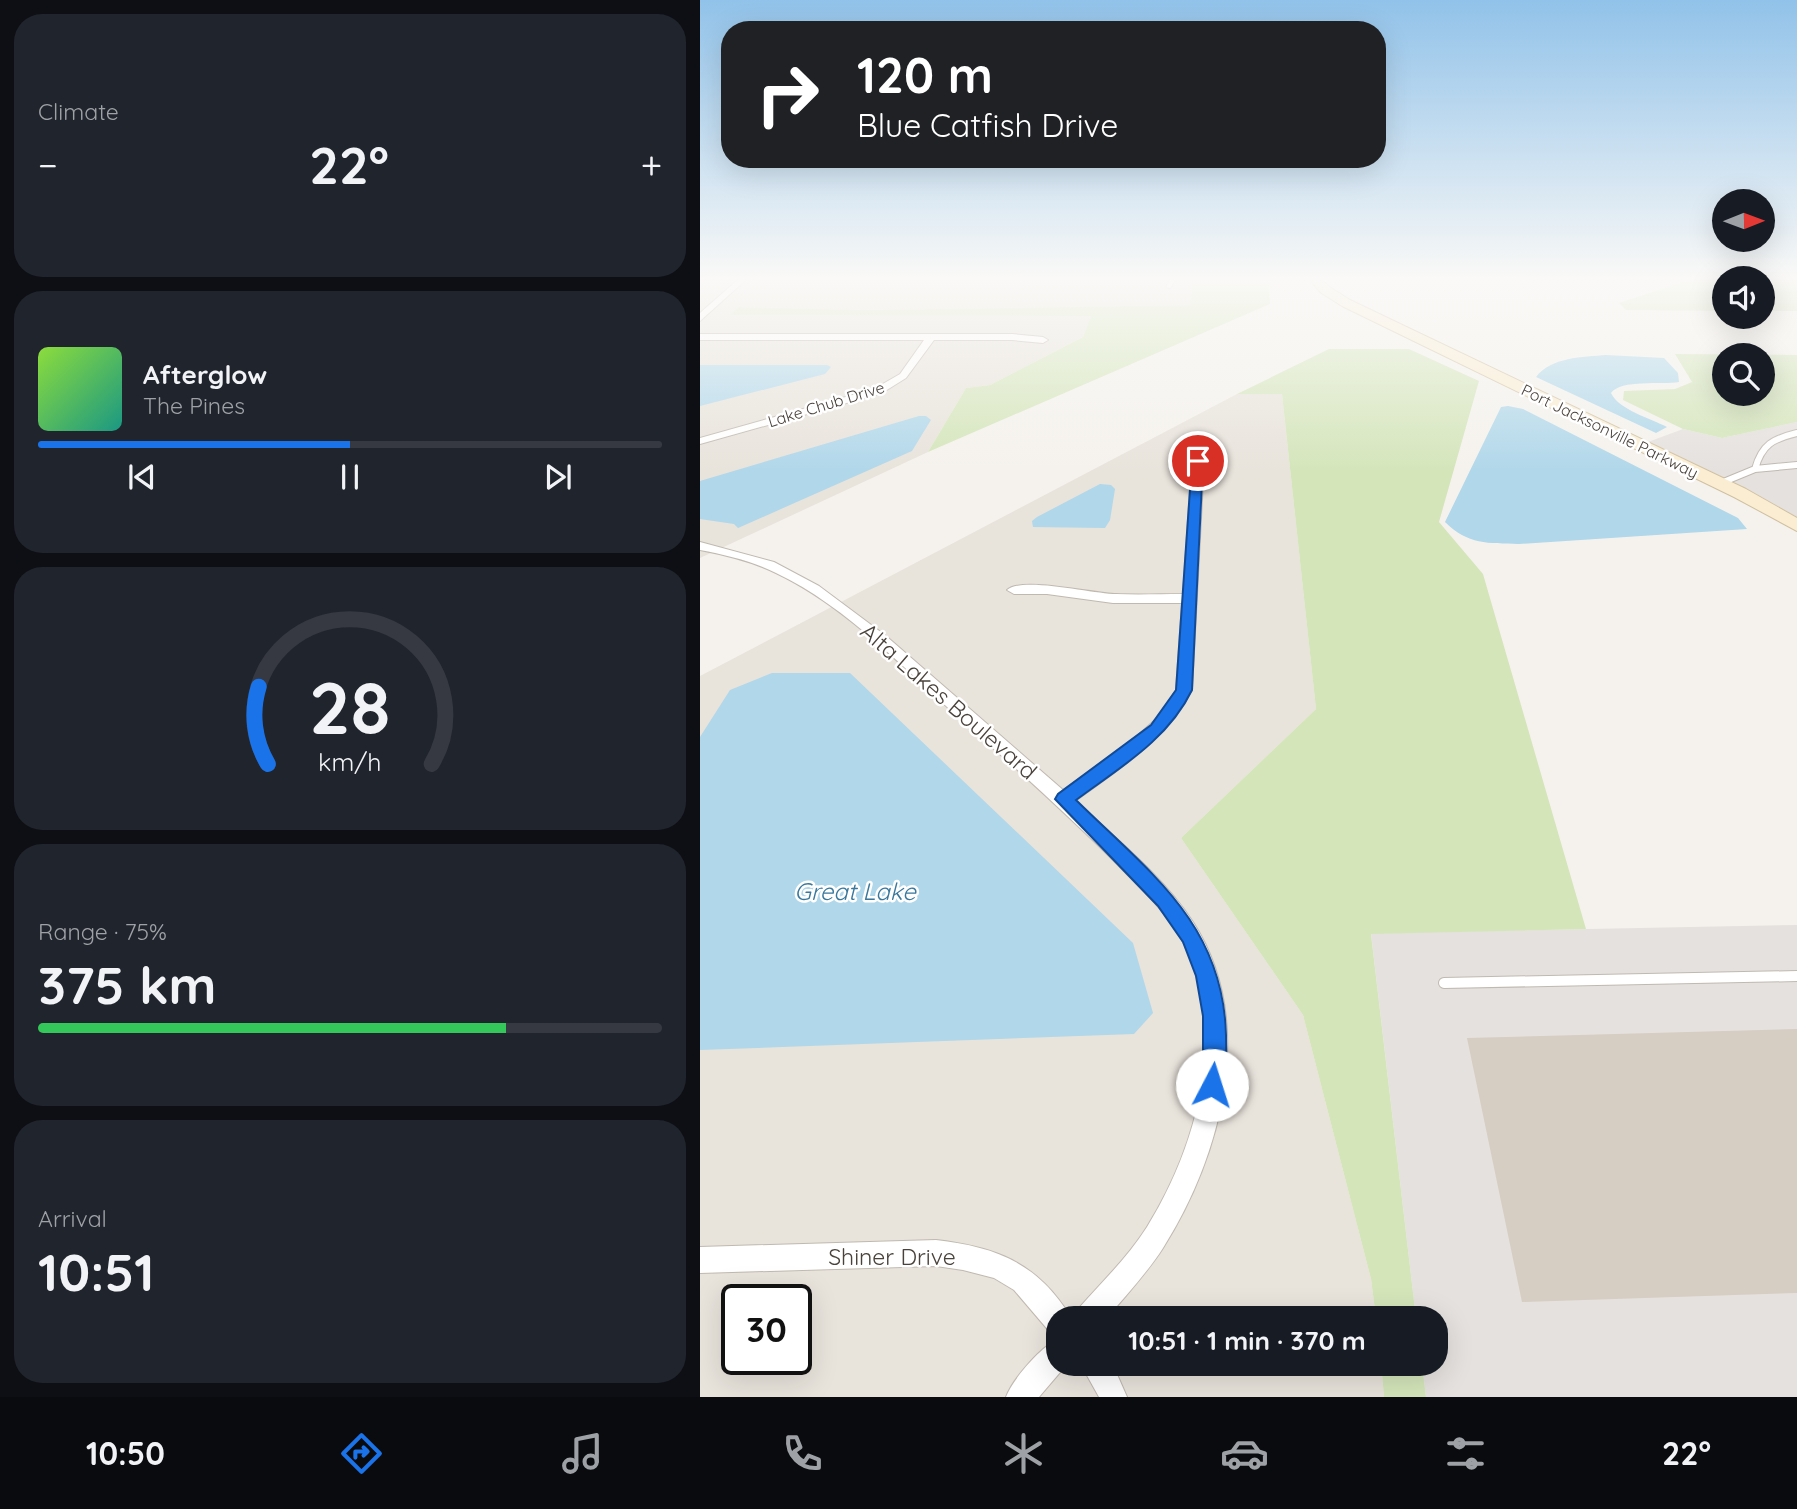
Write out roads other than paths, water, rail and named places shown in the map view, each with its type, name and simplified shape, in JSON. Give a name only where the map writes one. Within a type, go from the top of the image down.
[{"type":"street","name":"Lake Chub Drive","points":[[700,441],[878,391],[892,384],[911,368],[928,342]]},
{"type":"street","name":"Port Jacksonville Parkway","points":[[1427,342],[1720,484],[1797,527]]},
{"type":"street","points":[[1064,799],[1157,730],[1184,690],[1198,461],[1192,448]]},
{"type":"street","name":"Alta Lakes Boulevard","points":[[700,546],[760,561],[791,575],[822,594],[1064,799],[1165,900],[1192,937],[1206,976],[1214,1016],[1215,1067],[1206,1122],[1189,1176],[1155,1238],[1099,1306]]},
{"type":"street","points":[[1014,590],[1047,590],[1113,599],[1191,598]]},
{"type":"street","name":"Shiner Drive","points":[[700,1259],[936,1253],[965,1256],[1017,1275],[1047,1306]]},
{"type":"street","points":[[1020,1397],[1046,1368]]},
{"type":"street","points":[[1104,1376],[1113,1397]]},
{"type":"lane","points":[[1755,469],[1763,445],[1772,439],[1797,433]]},
{"type":"lane","points":[[1720,484],[1755,469],[1797,465]]},
{"type":"lane","points":[[1444,983],[1797,976]]},
{"type":"water","points":[[1606,355],[1664,358],[1678,373],[1679,382],[1632,384],[1611,393],[1628,409],[1667,427],[1656,433],[1536,377],[1542,370],[1559,362]]},
{"type":"water","points":[[700,365],[831,367],[825,374],[700,406]]},
{"type":"water","points":[[1501,407],[1523,409],[1738,518],[1747,529],[1519,544],[1479,541],[1462,535],[1445,522]]},
{"type":"water","points":[[926,416],[931,420],[912,451],[738,528],[734,524],[700,519],[700,481]]},
{"type":"water","points":[[1100,484],[1111,485],[1115,489],[1110,520],[1105,528],[1033,527],[1032,521],[1037,517]]},
{"type":"water","name":"Great Lake","points":[[772,673],[850,673],[1133,943],[1153,1013],[1134,1034],[700,1050],[700,737],[730,690]]}]
